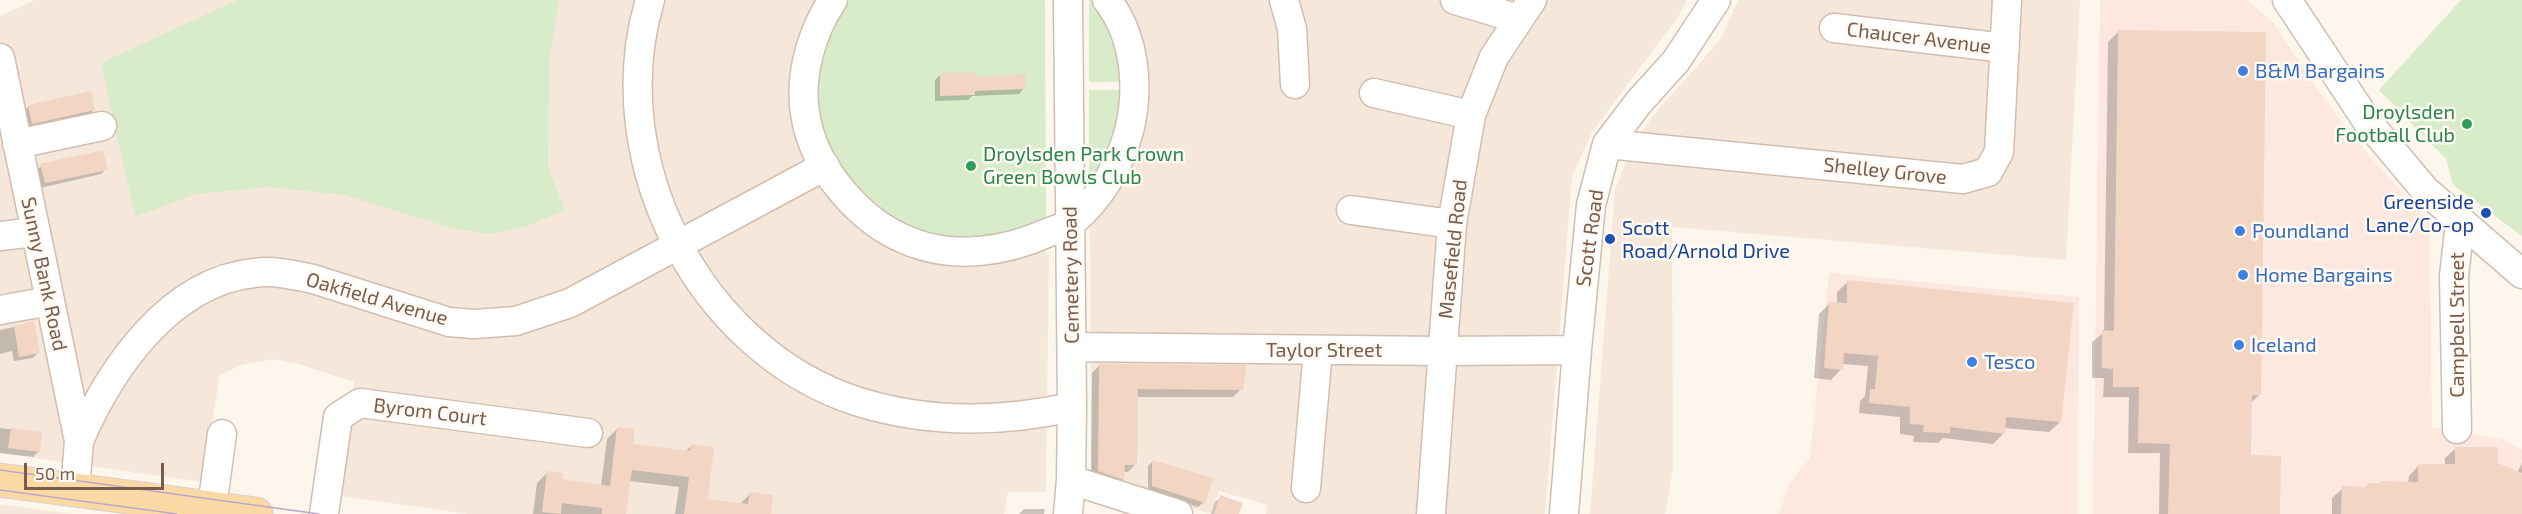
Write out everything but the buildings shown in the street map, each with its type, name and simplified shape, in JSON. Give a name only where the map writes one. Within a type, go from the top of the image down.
[{"type":"main road","points":[[0,480],[256,514]]},
{"type":"street","points":[[650,0],[640,46],[637,83],[645,160],[656,196],[678,244],[703,284],[739,331],[788,368],[824,388],[884,409],[951,419],[1005,419],[1072,407]]},
{"type":"street","points":[[833,0],[813,41],[804,91],[804,112],[825,166],[841,188],[866,215],[892,234],[915,244],[944,250],[1002,249],[1031,240],[1071,223],[1092,201],[1117,166],[1132,119],[1135,87],[1132,55],[1121,25],[1107,0]]},
{"type":"street","name":"Cemetery Road","points":[[1068,0],[1072,347],[1071,480],[1068,514]]},
{"type":"street","points":[[1284,0],[1292,29],[1295,84]]},
{"type":"street","points":[[1455,0],[1525,10]]},
{"type":"street","name":"Scott Road","points":[[1564,514],[1591,205],[1607,144],[1639,102],[1676,61],[1716,0]]},
{"type":"street","name":"Shelley Grove","points":[[1607,144],[1963,179],[1988,172],[1999,152],[2007,0]]},
{"type":"street","points":[[2287,0],[2367,121],[2425,190],[2522,274]]},
{"type":"street","name":"Masefield Road","points":[[1431,514],[1452,224],[1471,115],[1494,57],[1525,10]]},
{"type":"street","name":"Chaucer Avenue","points":[[1834,28],[2005,48]]},
{"type":"street","name":"Sunny Bank Road","points":[[0,58],[79,441],[75,490]]},
{"type":"street","points":[[1374,93],[1471,115]]},
{"type":"street","points":[[17,144],[102,126]]},
{"type":"street","name":"Oakfield Avenue","points":[[79,441],[89,418],[119,368],[153,326],[180,303],[225,279],[256,272],[293,275],[324,282],[449,322],[496,323],[532,317],[570,303],[825,166]]},
{"type":"street","points":[[1351,210],[1452,224]]},
{"type":"street","name":"Campbell Street","points":[[2457,429],[2454,276],[2460,222]]},
{"type":"street","points":[[0,236],[35,232]]},
{"type":"street","points":[[0,310],[50,301]]},
{"type":"street","name":"Taylor Street","points":[[1072,347],[1442,351],[1577,350]]},
{"type":"street","points":[[1306,488],[1318,350]]},
{"type":"street","name":"Byrom Court","points":[[324,514],[338,417],[360,403],[588,433]]},
{"type":"street","points":[[212,507],[222,434]]},
{"type":"street","points":[[1071,480],[1178,514]]},
{"type":"shaded area","points":[[35,0],[817,0],[791,92],[791,119],[802,156],[815,181],[827,196],[871,237],[894,250],[918,259],[970,265],[997,263],[1044,250],[1049,254],[1046,492],[1008,492],[1004,514],[469,514],[340,496],[354,382],[298,364],[273,359],[242,365],[220,375],[202,482],[0,453],[0,16]]},
{"type":"shaded area","points":[[1119,0],[1687,0],[1678,17],[1592,132],[1572,177],[1545,514],[1266,514],[1268,505],[1219,491],[1211,514],[1091,475],[1090,218],[1124,170]]},
{"type":"shaded area","points":[[1738,0],[2080,0],[2066,260],[1672,227],[1673,468],[1665,514],[1590,514],[1615,190],[1635,140],[1658,110],[1721,39]]},
{"type":"shaded area","points":[[2100,0],[2248,0],[2276,26],[2348,131],[2429,224],[2432,427],[2504,440],[2522,450],[2522,514],[2093,514]]},
{"type":"shaded area","points":[[1829,273],[2079,297],[2077,514],[1779,514],[1789,484],[1810,458]]},
{"type":"shaded area","points":[[0,504],[70,514],[0,514]]},
{"type":"green space","points":[[237,0],[559,0],[549,60],[548,167],[565,210],[525,227],[489,234],[451,228],[345,195],[268,187],[196,194],[135,217],[101,63]]},
{"type":"green space","points":[[846,0],[1045,0],[1046,222],[1020,231],[964,239],[913,232],[872,209],[833,161],[816,109],[819,59]]},
{"type":"green space","points":[[1089,0],[1097,0],[1105,12],[1125,82],[1089,82]]},
{"type":"green space","name":"Droylsden Football Club","points":[[2461,0],[2522,0],[2522,236],[2453,185],[2446,159],[2379,90]]},
{"type":"green space","points":[[1089,90],[1126,90],[1122,121],[1089,189]]},
{"type":"tram line","points":[[0,470],[319,514]]},
{"type":"tram line","points":[[0,490],[177,514]]},
{"type":"place","name":"B&M Bargains","points":[[2243,71]]},
{"type":"place","name":"Droylsden Football Club","points":[[2467,124]]},
{"type":"place","name":"Droylsden Park Crown Green Bowls Club","points":[[971,166]]},
{"type":"place","name":"Greenside Lane/Co-op","points":[[2486,213]]},
{"type":"place","name":"Poundland","points":[[2240,231]]},
{"type":"place","name":"Scott Road/Arnold Drive","points":[[1610,239]]},
{"type":"place","name":"Home Bargains","points":[[2243,275]]},
{"type":"place","name":"Iceland","points":[[2239,345]]},
{"type":"place","name":"Tesco","points":[[1972,362]]}]
